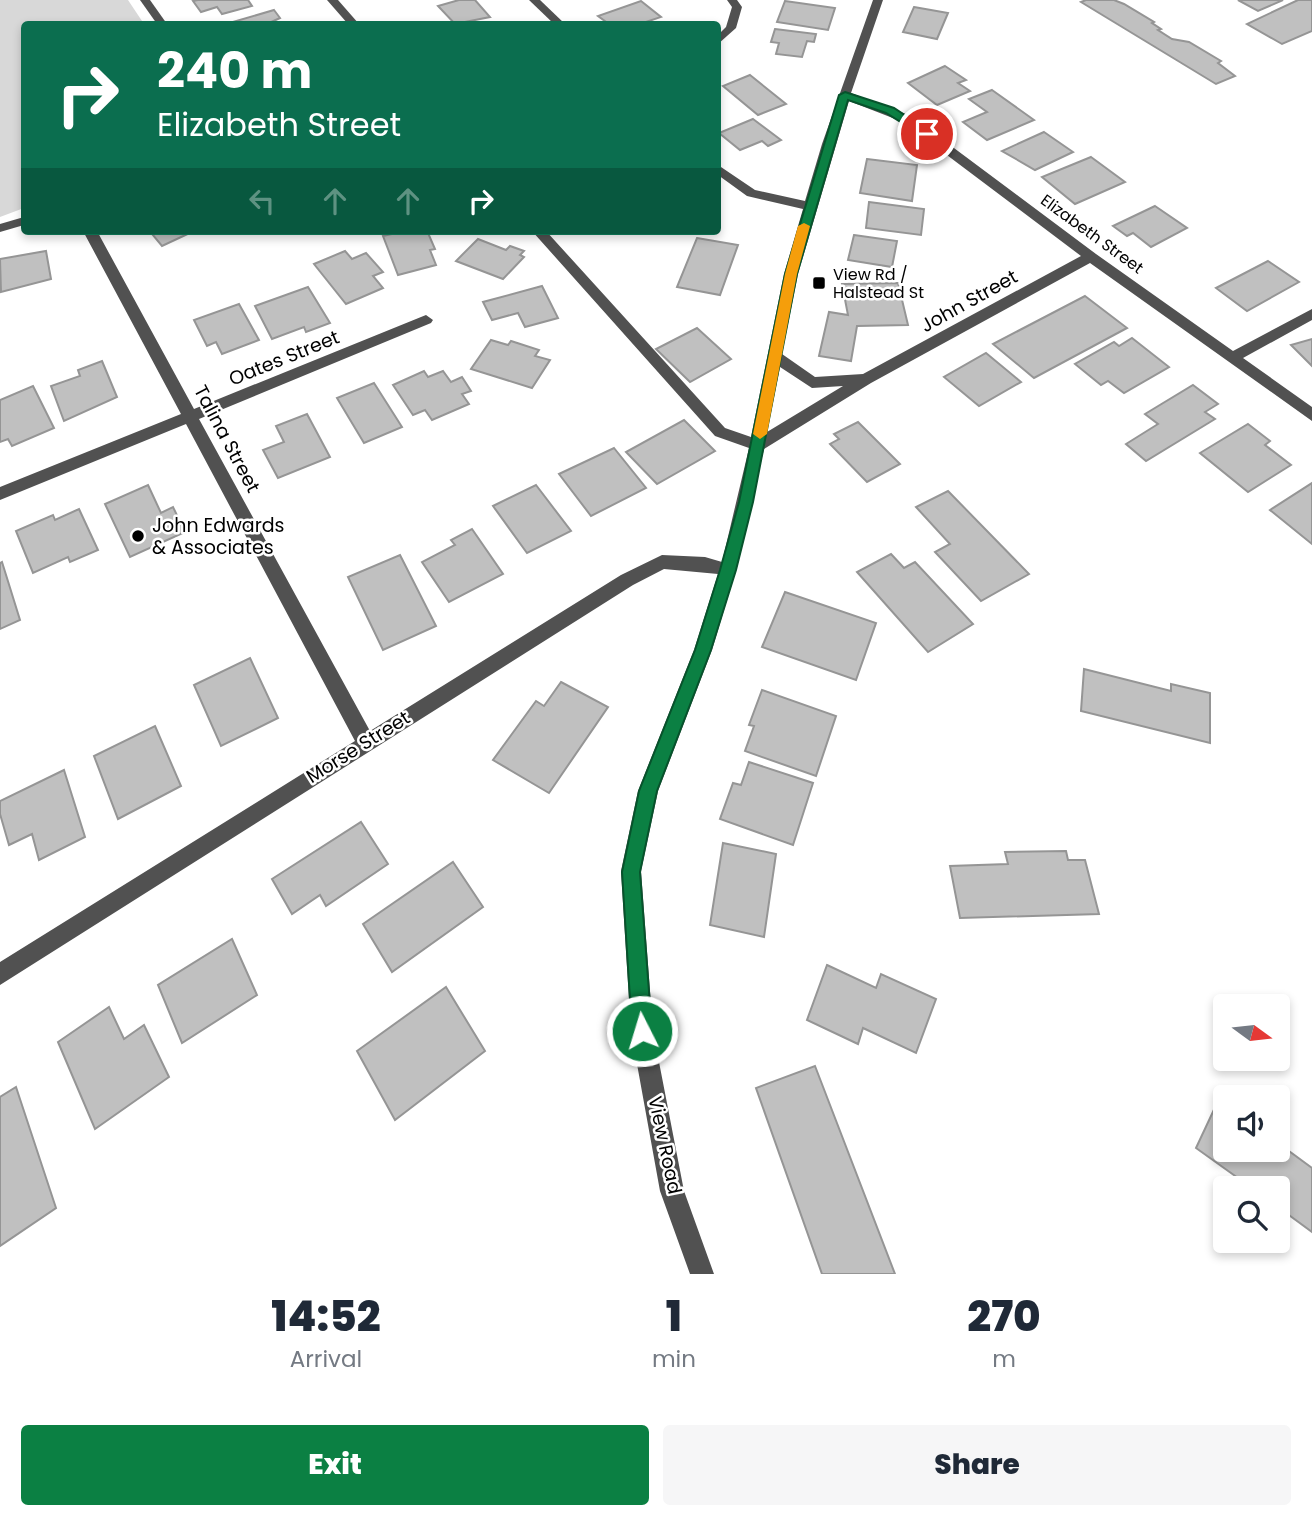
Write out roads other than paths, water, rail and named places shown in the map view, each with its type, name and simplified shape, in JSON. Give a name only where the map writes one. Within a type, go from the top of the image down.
[{"type":"street","points":[[145,0],[160,21]]},
{"type":"street","points":[[332,0],[351,21]]},
{"type":"street","points":[[534,0],[558,21]]},
{"type":"street","points":[[721,38],[731,28],[737,8],[732,0]]},
{"type":"street","name":"View Road","points":[[702,1274],[672,1191],[642,1031],[631,872],[648,791],[703,650],[728,570],[758,445],[774,355],[809,206],[878,0]]},
{"type":"street","name":"Elizabeth Street","points":[[845,95],[907,119],[1091,257],[1312,415]]},
{"type":"street","points":[[721,171],[751,193],[809,206]]},
{"type":"street","points":[[0,228],[21,222]]},
{"type":"street","name":"Talina Street","points":[[92,235],[366,742]]},
{"type":"street","points":[[543,235],[720,432],[758,445]]},
{"type":"street","name":"John Street","points":[[758,445],[866,379],[1091,257]]},
{"type":"street","points":[[1234,357],[1312,314]]},
{"type":"street","name":"Oates Street","points":[[0,494],[426,320]]},
{"type":"street","name":"John Street","points":[[774,355],[813,383],[866,379]]},
{"type":"street","name":"Morse Street","points":[[0,974],[627,580],[662,562],[705,564],[728,570]]},
{"type":"place","name":"View Rd / Halstead St","points":[[819,283]]},
{"type":"place","name":"John Edwards & Associates","points":[[138,536]]}]
